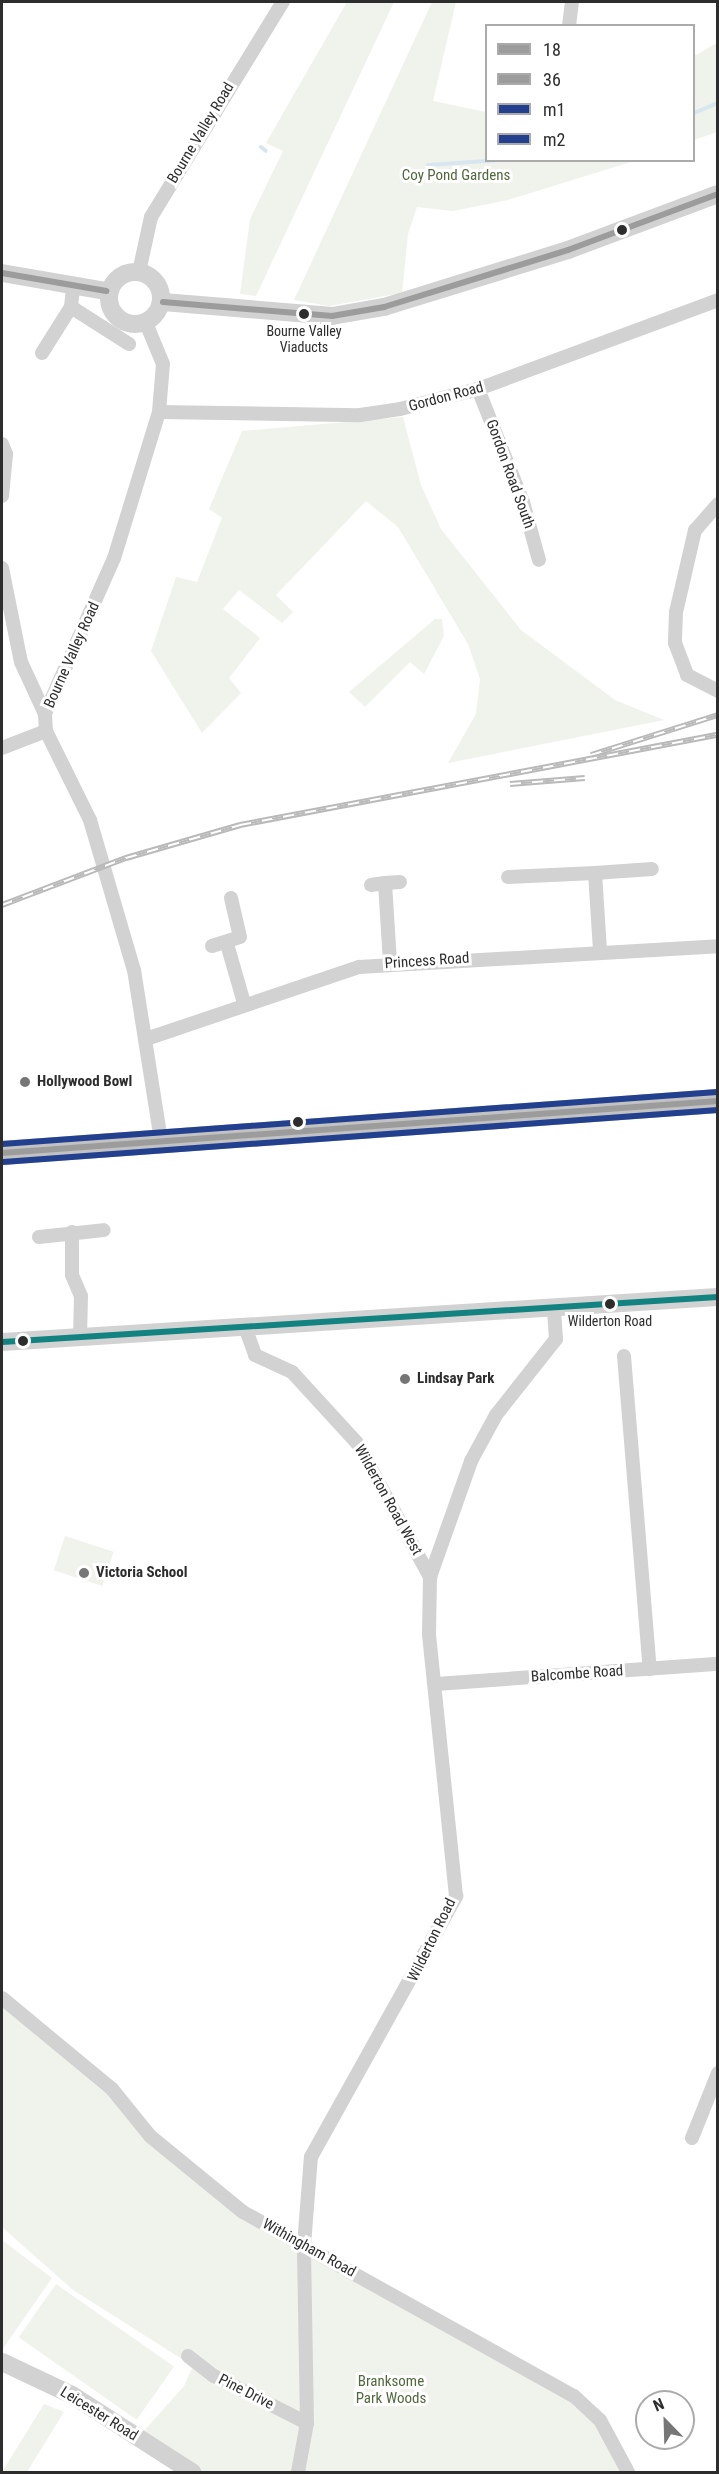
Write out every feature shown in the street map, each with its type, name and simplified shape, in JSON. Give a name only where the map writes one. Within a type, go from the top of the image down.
[{"type":"highway","points":[[2,1153],[717,1101]]},
{"type":"street","name":"Bourne Valley Road","points":[[139,272],[151,217],[283,2]]},
{"type":"street","points":[[569,24],[572,2]]},
{"type":"street","points":[[163,302],[332,316],[384,307],[568,250],[717,194]]},
{"type":"street","points":[[139,272],[154,283],[163,302],[156,318],[146,323],[124,319],[109,304],[106,291],[119,275],[139,272]]},
{"type":"street","points":[[2,273],[73,288],[106,291]]},
{"type":"street","points":[[42,353],[71,307],[73,288]]},
{"type":"street","name":"Gordon Road","points":[[159,412],[360,415],[478,389],[717,300]]},
{"type":"street","points":[[71,307],[129,344]]},
{"type":"street","name":"Bourne Valley Road","points":[[146,323],[163,364],[159,412],[114,558],[45,714],[46,730],[90,819],[149,1038],[154,1091],[148,1142]]},
{"type":"street","name":"Gordon Road South","points":[[478,389],[523,502],[538,560]]},
{"type":"street","points":[[2,444],[6,454],[2,496]]},
{"type":"street","points":[[717,504],[695,530],[676,612],[675,643],[687,675],[717,691]]},
{"type":"street","points":[[2,568],[21,662],[45,714]]},
{"type":"street","points":[[2,748],[46,730]]},
{"type":"street","points":[[508,877],[652,869]]},
{"type":"street","points":[[595,873],[600,951]]},
{"type":"street","points":[[390,963],[378,884],[400,882]]},
{"type":"street","points":[[212,946],[227,944],[240,937],[231,898]]},
{"type":"street","points":[[227,944],[244,1003]]},
{"type":"street","name":"Princess Road","points":[[149,1038],[331,974],[390,963],[717,946]]},
{"type":"street","points":[[39,1237],[104,1230]]},
{"type":"street","points":[[72,1232],[72,1275],[81,1296],[80,1337]]},
{"type":"street","points":[[2,1342],[717,1297]]},
{"type":"street","name":"Wilderton Road","points":[[298,2472],[307,2423],[304,2245],[311,2157],[456,1896],[436,1684],[430,1577],[471,1461],[496,1415],[556,1339],[554,1308]]},
{"type":"street","name":"Wilderton Road West","points":[[245,1327],[255,1355],[292,1372],[357,1443],[430,1577]]},
{"type":"street","points":[[624,1356],[650,1669]]},
{"type":"street","name":"Balcombe Road","points":[[436,1684],[717,1664]]},
{"type":"street","name":"Withingham Road","points":[[2,1998],[112,2089],[150,2136],[213,2191],[304,2245],[574,2396],[600,2420],[628,2472]]},
{"type":"street","points":[[692,2138],[717,2073]]},
{"type":"street","name":"Pine Drive","points":[[188,2356],[214,2376],[307,2423]]},
{"type":"street","name":"Leicester Road","points":[[2,2362],[72,2395],[192,2472]]},
{"type":"green space","points":[[347,2],[394,2],[256,296],[240,294],[250,219],[283,151],[266,143]]},
{"type":"green space","name":"Coy Pond Gardens","points":[[432,2],[456,2],[433,101],[485,112],[485,162],[631,162],[508,200],[453,211],[417,207],[408,234],[402,293],[329,306],[294,300]]},
{"type":"green space","points":[[717,43],[717,132],[695,140],[695,55]]},
{"type":"green space","points":[[403,417],[421,485],[441,529],[521,630],[615,700],[664,720],[448,763],[476,714],[480,679],[468,644],[398,527],[366,501],[276,595],[293,612],[282,623],[239,590],[223,609],[260,638],[229,678],[241,693],[202,733],[151,651],[176,577],[197,582],[222,518],[209,509],[242,431]]},
{"type":"green space","points":[[435,619],[442,619],[444,636],[424,674],[410,662],[365,707],[349,692]]},
{"type":"green space","points":[[65,1536],[114,1552],[102,1586],[54,1570]]},
{"type":"green space","name":"Branksome Park Woods","points":[[2,1998],[80,2061],[213,2191],[574,2396],[600,2420],[628,2472],[200,2472],[143,2432],[184,2386],[193,2366],[73,2290],[2,2227]]},
{"type":"green space","points":[[2,2240],[52,2278],[2,2350]]},
{"type":"green space","points":[[56,2284],[174,2367],[137,2420],[19,2337]]},
{"type":"green space","points":[[44,2404],[64,2412],[27,2472],[2,2472]]},
{"type":"waterway","points":[[695,113],[718,103]]},
{"type":"waterway","points":[[261,147],[266,151]]},
{"type":"waterway","points":[[428,165],[485,161]]},
{"type":"railway","points":[[591,755],[718,715]]},
{"type":"railway","points":[[2,905],[126,858],[240,825],[718,735]]},
{"type":"railway","points":[[510,784],[585,778]]},
{"type":"transit line","name":"36","points":[[163,302],[332,316],[384,307],[568,250],[718,194]]},
{"type":"transit line","name":"36","points":[[2,273],[106,291]]},
{"type":"transit line","name":"m2","points":[[2,1144],[717,1092]]},
{"type":"transit line","name":"18","points":[[2,1153],[718,1101]]},
{"type":"transit line","name":"m1","points":[[3,1162],[718,1110]]},
{"type":"transit line","points":[[2,1342],[718,1297]]},
{"type":"place","name":"Bourne Valley Viaducts","points":[[304,314]]},
{"type":"place","name":"Hollywood Bowl","points":[[25,1082]]},
{"type":"place","name":"Wilderton Road","points":[[610,1304]]},
{"type":"place","name":"Lindsay Park","points":[[405,1379]]},
{"type":"place","name":"Victoria School","points":[[84,1573]]}]
